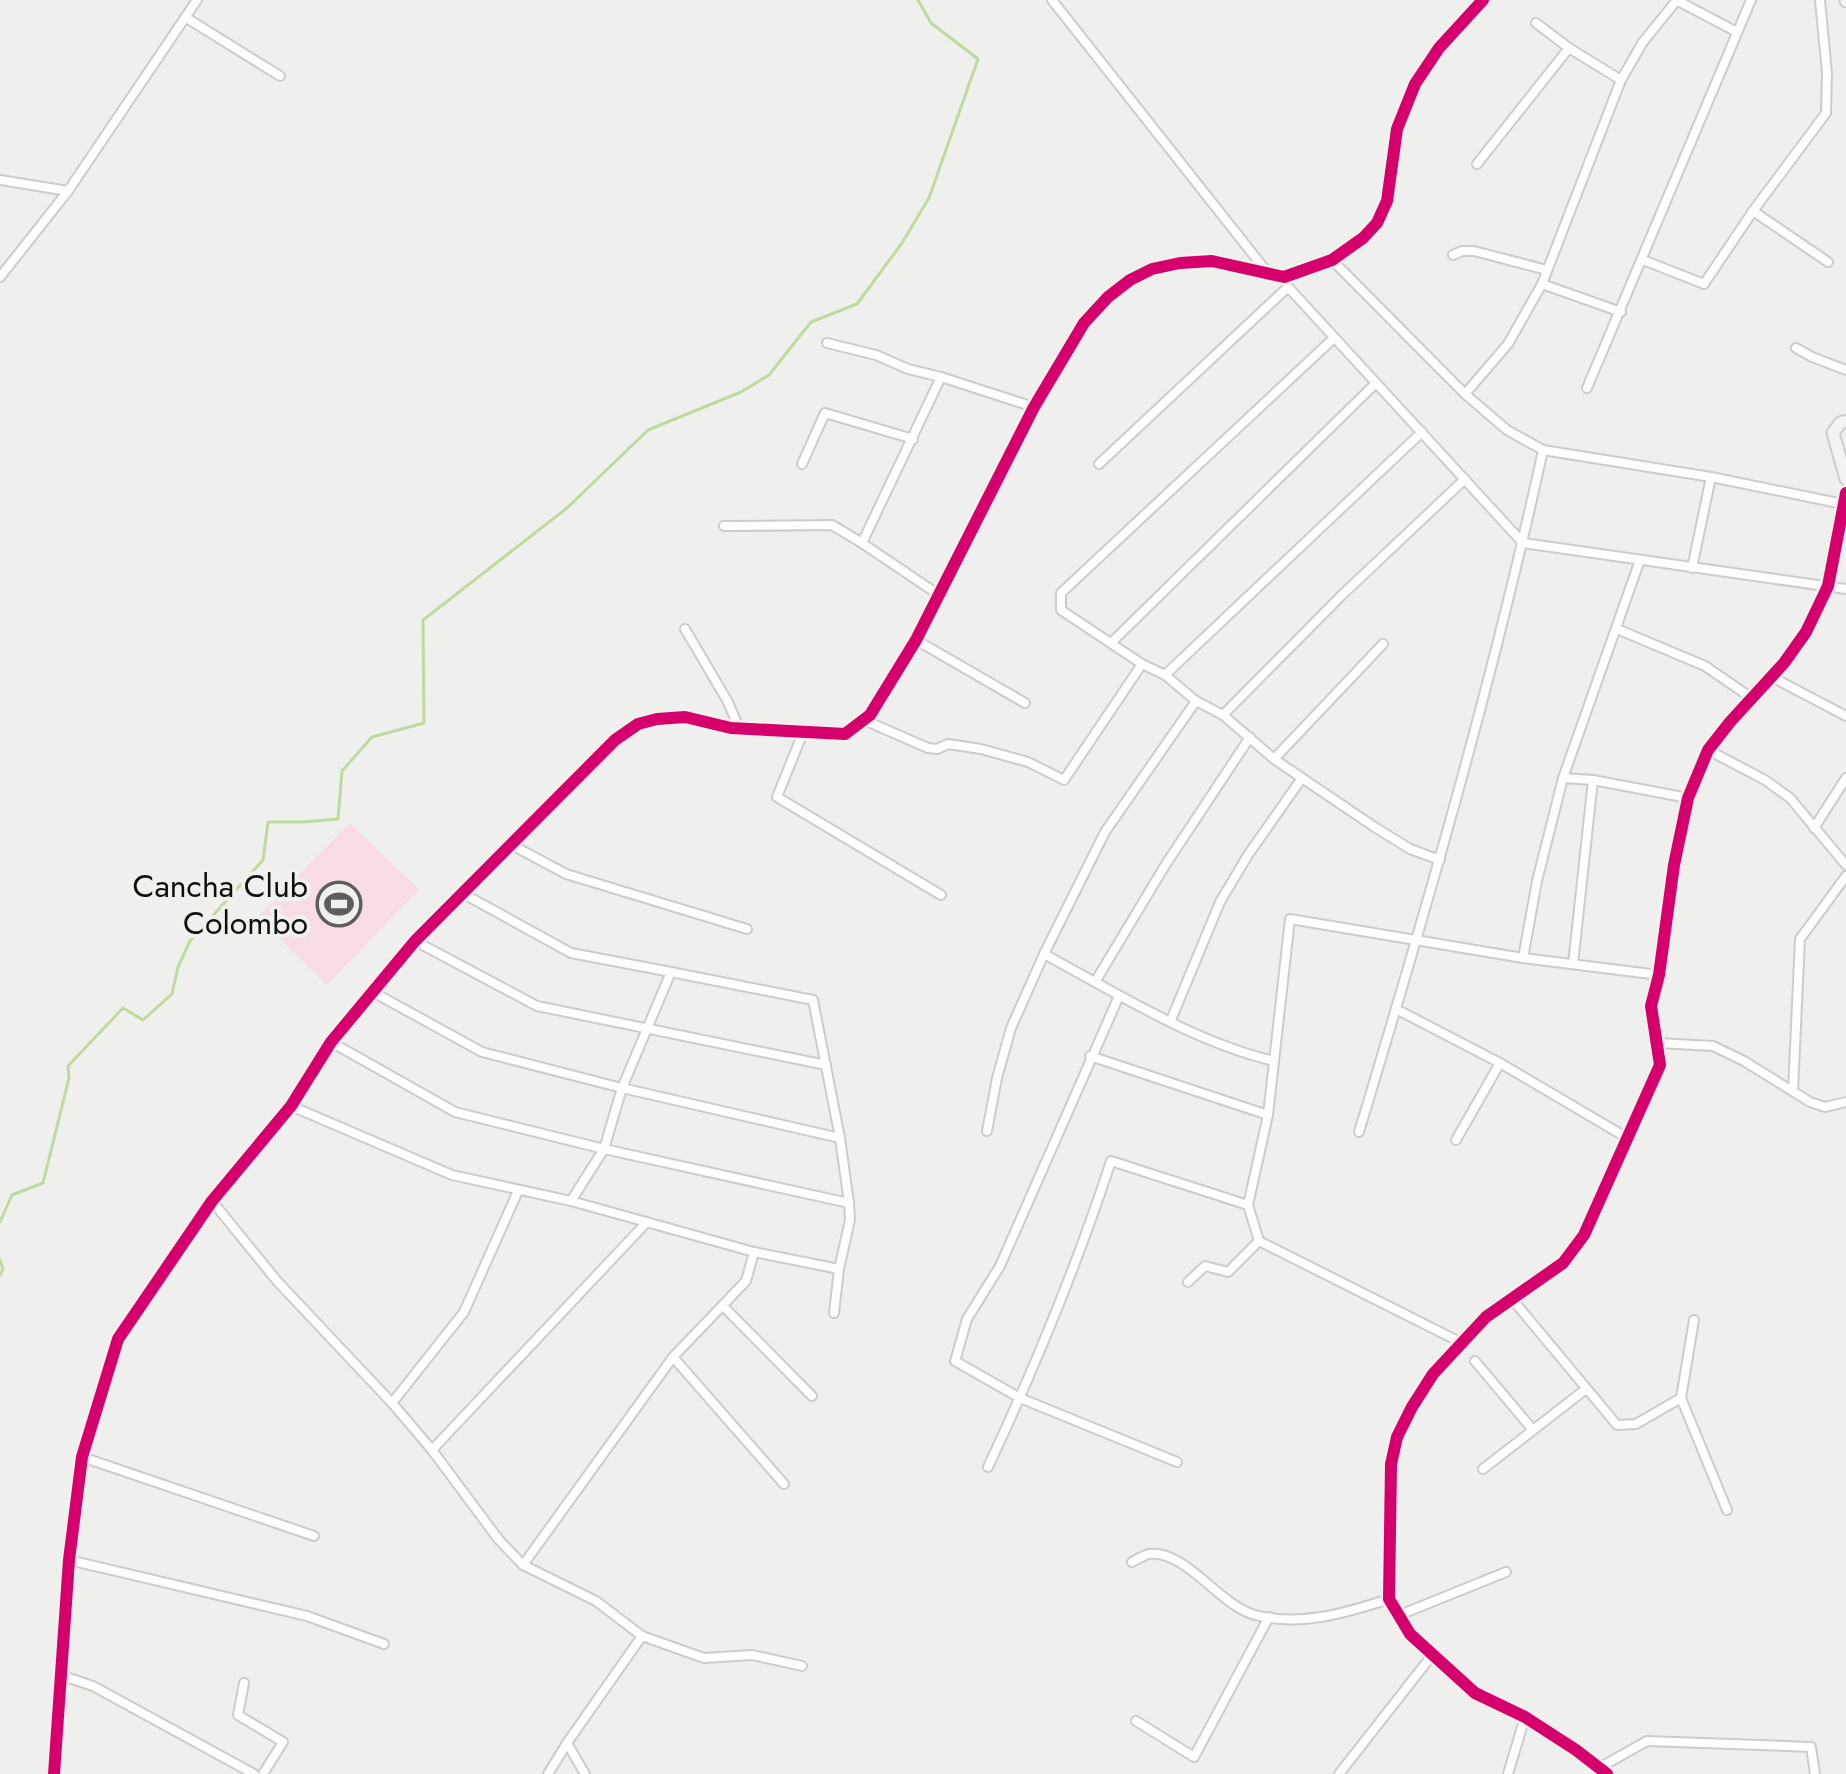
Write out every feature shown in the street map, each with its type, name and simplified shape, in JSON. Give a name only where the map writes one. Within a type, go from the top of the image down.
[{"type":"street","points":[[0,277],[68,191],[197,0]]},
{"type":"street","points":[[1052,0],[1268,273]]},
{"type":"street","points":[[54,1774],[69,1560],[82,1457],[118,1339],[212,1201],[291,1106],[331,1042],[371,991],[510,844],[615,740],[638,724],[685,717],[739,728],[845,734],[870,715],[916,640],[1034,407],[1084,323],[1108,297],[1130,280],[1152,269],[1212,261],[1284,277],[1332,260],[1363,238],[1377,223],[1387,201],[1397,129],[1415,84],[1439,48],[1483,0]]},
{"type":"street","points":[[1465,394],[1508,344],[1542,284],[1621,80],[1643,42],[1676,0],[1737,32]]},
{"type":"street","points":[[1587,388],[1751,0]]},
{"type":"street","points":[[1643,260],[1704,284],[1753,211],[1826,113],[1827,73],[1820,0]]},
{"type":"street","points":[[185,17],[280,76]]},
{"type":"street","points":[[1536,23],[1621,80]]},
{"type":"street","points":[[1477,164],[1569,48]]},
{"type":"street","points":[[0,180],[68,191]]},
{"type":"street","points":[[1753,211],[1828,262]]},
{"type":"street","points":[[1453,255],[1474,251],[1547,270]]},
{"type":"street","points":[[1332,260],[1465,394],[1507,430],[1543,450],[1845,499],[1842,529],[1828,586],[1806,632],[1772,677],[1708,750],[1688,798],[1674,865],[1659,975],[1651,1006],[1660,1065],[1629,1139],[1574,1250],[1563,1263],[1486,1317],[1433,1374],[1397,1437],[1391,1464],[1390,1492],[1389,1599],[1410,1634],[1475,1693],[1525,1717],[1603,1771],[1647,1741],[1811,1747],[1815,1774]]},
{"type":"street","points":[[1284,277],[1288,287],[1375,384],[1523,543],[1846,589]]},
{"type":"street","points":[[1542,284],[1621,312]]},
{"type":"street","points":[[1099,464],[1288,287]]},
{"type":"street","points":[[1334,338],[1061,593],[1061,610],[1142,664],[1165,675],[1196,701],[1223,715],[1274,759],[1302,778],[1410,849],[1440,860]]},
{"type":"street","points":[[827,343],[876,355],[908,369],[1034,407]]},
{"type":"street","points":[[1796,348],[1846,370]]},
{"type":"street","points":[[862,543],[941,377]]},
{"type":"street","points":[[1112,642],[1375,384]]},
{"type":"street","points":[[802,464],[825,413],[913,439]]},
{"type":"street","points":[[1846,421],[1840,423],[1833,433],[1846,479]]},
{"type":"street","points":[[1165,675],[1422,432]]},
{"type":"street","points":[[1359,1132],[1440,860],[1523,543],[1543,450]]},
{"type":"street","points":[[1692,568],[1711,477]]},
{"type":"street","points":[[1223,715],[1342,595],[1465,479]]},
{"type":"street","points":[[724,526],[832,525],[939,595]]},
{"type":"street","points":[[1523,958],[1537,881],[1563,778],[1640,560]]},
{"type":"street","points":[[685,629],[728,702],[739,728]]},
{"type":"street","points":[[1617,629],[1705,666],[1753,699]]},
{"type":"street","points":[[916,640],[1025,703]]},
{"type":"street","points":[[1274,759],[1383,644]]},
{"type":"street","points":[[864,720],[928,748],[937,749],[948,744],[981,749],[1028,762],[1064,780],[1142,664]]},
{"type":"street","points":[[1772,677],[1846,716]]},
{"type":"street","points":[[987,1131],[1011,1028],[1044,954],[1105,832],[1196,701]]},
{"type":"street","points":[[804,730],[777,797],[941,895]]},
{"type":"street","points":[[1095,982],[1166,864],[1250,737]]},
{"type":"street","points":[[1708,750],[1765,780],[1790,798],[1846,865]]},
{"type":"street","points":[[1171,1020],[1220,902],[1248,855],[1302,778]]},
{"type":"street","points":[[1563,778],[1593,780],[1688,798]]},
{"type":"street","points":[[1814,828],[1846,778]]},
{"type":"street","points":[[1573,964],[1593,780]]},
{"type":"street","points":[[510,844],[566,874],[747,929]]},
{"type":"street","points":[[1793,1091],[1800,939],[1846,876]]},
{"type":"street","points":[[462,893],[571,953],[813,1000],[840,1138],[849,1203],[850,1220],[839,1269],[834,1313]]},
{"type":"street","points":[[1462,1343],[1259,1241],[1248,1205],[1268,1115],[1290,919],[1523,958],[1659,975]]},
{"type":"street","points":[[415,941],[537,1006],[826,1065]]},
{"type":"street","points":[[1044,954],[1119,996],[1244,1054],[1274,1061]]},
{"type":"street","points":[[571,1201],[604,1149],[622,1088],[671,972]]},
{"type":"street","points":[[371,991],[482,1052],[840,1138]]},
{"type":"street","points":[[1119,996],[1000,1266],[967,1319],[955,1361],[1020,1398],[1177,1462]]},
{"type":"street","points":[[1396,1009],[1500,1063],[1629,1139]]},
{"type":"street","points":[[331,1042],[455,1112],[604,1149],[849,1203]]},
{"type":"street","points":[[1658,1043],[1713,1046],[1825,1107],[1846,1102]]},
{"type":"street","points":[[1090,1056],[1268,1115]]},
{"type":"street","points":[[1456,1140],[1500,1063]]},
{"type":"street","points":[[291,1106],[452,1175],[571,1201],[754,1252],[839,1269]]},
{"type":"street","points":[[988,1467],[1082,1250],[1111,1161],[1248,1205]]},
{"type":"street","points":[[392,1403],[464,1312],[518,1191]]},
{"type":"street","points":[[212,1201],[277,1281],[392,1403],[432,1450],[499,1540],[523,1565],[596,1601],[642,1636],[704,1658],[752,1655],[802,1666]]},
{"type":"street","points":[[432,1450],[647,1222]]},
{"type":"street","points":[[1188,1282],[1205,1266],[1228,1272],[1259,1241]]},
{"type":"street","points":[[523,1565],[673,1357],[746,1281],[754,1252]]},
{"type":"street","points":[[1512,1299],[1617,1425],[1636,1424],[1681,1398]]},
{"type":"street","points":[[723,1306],[812,1396]]},
{"type":"street","points":[[1694,1320],[1681,1398],[1727,1510]]},
{"type":"street","points":[[673,1357],[784,1484]]},
{"type":"street","points":[[1475,1361],[1533,1430]]},
{"type":"street","points":[[1483,1469],[1586,1389]]},
{"type":"street","points":[[82,1457],[314,1536]]},
{"type":"street","points":[[1132,1562],[1149,1554],[1175,1559],[1221,1596],[1253,1615],[1308,1620],[1345,1614],[1389,1599]]},
{"type":"street","points":[[69,1560],[307,1616],[384,1644]]},
{"type":"street","points":[[1397,1616],[1506,1572]]},
{"type":"street","points":[[1136,1721],[1194,1757],[1269,1617]]},
{"type":"street","points":[[548,1774],[642,1636]]},
{"type":"street","points":[[1339,1774],[1433,1654]]},
{"type":"street","points":[[60,1675],[93,1686],[254,1774]]},
{"type":"street","points":[[244,1683],[238,1715],[283,1742],[263,1774]]},
{"type":"street","points":[[1508,1774],[1525,1717]]},
{"type":"street","points":[[567,1743],[585,1774]]},
{"type":"shaded area","name":"Cancha Club Colombo","points":[[350,823],[419,890],[327,985],[258,917]]},
{"type":"waterway","points":[[0,1222],[12,1195],[43,1183],[69,1078],[68,1066],[123,1008],[143,1020],[172,994],[178,967],[190,941],[263,860],[268,822],[338,819],[342,771],[372,737],[424,723],[423,620],[567,508],[648,430],[741,392],[769,375],[811,322],[857,304],[902,243],[929,198],[978,59],[931,23],[918,0]]},
{"type":"waterway","points":[[0,1260],[3,1269],[0,1275]]},
{"type":"cycle path","points":[[54,1774],[69,1560],[82,1457],[118,1339],[212,1201],[291,1106],[331,1042],[415,941],[615,740],[638,724],[685,717],[731,728],[845,734],[870,715],[916,640],[1034,407],[1084,323],[1108,297],[1130,280],[1152,269],[1212,261],[1284,277],[1332,260],[1363,238],[1377,223],[1387,201],[1397,129],[1415,84],[1439,48],[1483,0]]},
{"type":"cycle path","points":[[1607,1774],[1525,1717],[1475,1693],[1410,1634],[1389,1599],[1391,1464],[1397,1437],[1433,1374],[1486,1317],[1563,1263],[1584,1235],[1660,1065],[1651,1006],[1659,975],[1674,865],[1688,798],[1708,750],[1784,663],[1806,632],[1828,586],[1846,493]]},
{"type":"place","name":"Cancha Club Colombo","points":[[339,904]]}]
